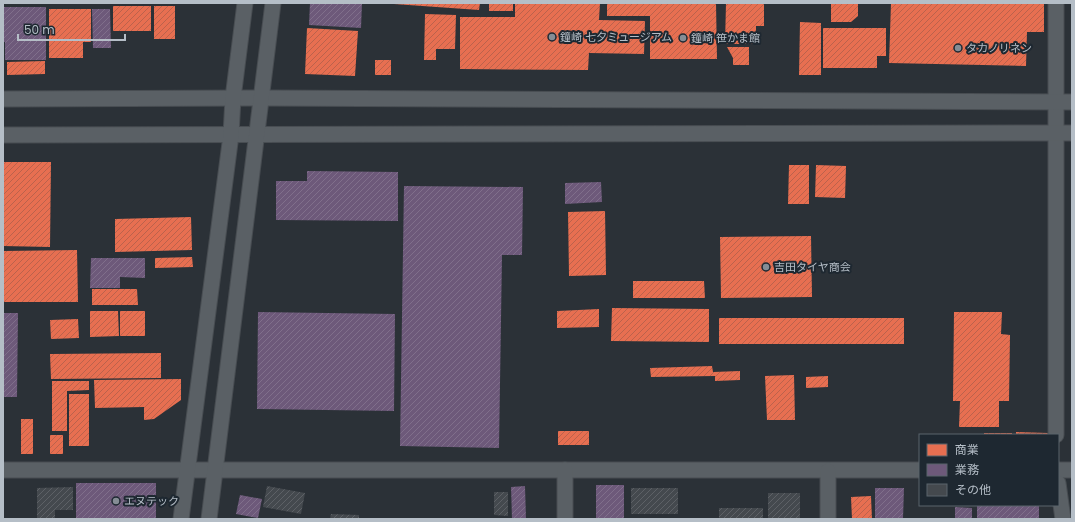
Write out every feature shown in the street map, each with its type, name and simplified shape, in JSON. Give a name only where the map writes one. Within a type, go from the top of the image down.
[{"type":"street","points":[[180,519],[231,135],[233,98],[246,3]]},
{"type":"street","points":[[208,519],[274,3]]},
{"type":"street","points":[[1056,3],[1056,434]]},
{"type":"street","points":[[3,99],[261,98],[1072,102]]},
{"type":"street","points":[[3,135],[1072,132]]},
{"type":"street","points":[[3,470],[919,470]]},
{"type":"street","points":[[565,470],[565,519]]},
{"type":"street","points":[[1059,470],[1072,470]]},
{"type":"street","points":[[828,471],[828,519]]},
{"type":"street","points":[[1059,490],[1063,519]]},
{"type":"building: 商業","points":[[480,3],[479,10],[394,4]]},
{"type":"building: 商業","points":[[489,3],[513,3],[513,11],[489,11]]},
{"type":"building: 商業","name":"鐘崎 七夕ミュージアム","points":[[515,3],[600,3],[599,20],[645,21],[644,54],[589,53],[588,70],[460,69],[460,17],[515,17]]},
{"type":"building: 商業","name":"鐘崎 笹かま館","points":[[607,3],[716,3],[717,59],[650,59],[650,16],[607,16]]},
{"type":"building: 商業","points":[[726,3],[764,3],[764,26],[756,26],[756,44],[725,44]]},
{"type":"building: 商業","points":[[831,3],[858,3],[858,16],[851,22],[831,22]]},
{"type":"building: 商業","name":"タカノリネン","points":[[891,3],[1044,3],[1044,32],[1027,32],[1026,66],[889,63]]},
{"type":"building: 商業","points":[[113,6],[151,6],[151,31],[113,31]]},
{"type":"building: 商業","points":[[154,6],[175,6],[175,39],[154,39]]},
{"type":"building: 商業","points":[[49,9],[91,9],[91,42],[83,42],[83,58],[49,58]]},
{"type":"building: 商業","points":[[425,14],[456,15],[455,49],[436,49],[436,60],[424,60]]},
{"type":"building: 商業","points":[[800,22],[821,23],[821,75],[799,75]]},
{"type":"building: 商業","points":[[307,28],[358,31],[355,76],[305,74]]},
{"type":"building: 商業","points":[[823,28],[886,28],[886,56],[877,56],[877,68],[823,68]]},
{"type":"building: 商業","points":[[727,47],[749,47],[749,65],[733,65],[733,58]]},
{"type":"building: 商業","points":[[375,60],[391,60],[391,75],[375,75]]},
{"type":"building: 商業","points":[[45,61],[45,74],[7,75],[7,62]]},
{"type":"building: 商業","points":[[3,162],[51,162],[50,247],[3,246]]},
{"type":"building: 商業","points":[[789,165],[809,165],[809,204],[788,204]]},
{"type":"building: 商業","points":[[816,165],[846,166],[845,198],[815,197]]},
{"type":"building: 商業","points":[[605,211],[606,275],[569,276],[568,212]]},
{"type":"building: 商業","points":[[191,217],[192,250],[115,252],[115,219]]},
{"type":"building: 商業","name":"吉田タイヤ商会","points":[[811,236],[812,297],[721,298],[720,237]]},
{"type":"building: 商業","points":[[77,250],[78,302],[3,302],[3,251]]},
{"type":"building: 商業","points":[[192,257],[193,267],[155,268],[155,258]]},
{"type":"building: 商業","points":[[633,281],[704,281],[705,298],[633,298]]},
{"type":"building: 商業","points":[[92,289],[137,289],[138,305],[92,305]]},
{"type":"building: 商業","points":[[612,308],[709,309],[709,342],[611,341]]},
{"type":"building: 商業","points":[[599,309],[599,327],[557,328],[557,311]]},
{"type":"building: 商業","points":[[90,311],[118,311],[119,336],[90,337]]},
{"type":"building: 商業","points":[[120,311],[145,311],[145,336],[120,336]]},
{"type":"building: 商業","points":[[954,312],[1002,312],[1001,334],[1010,335],[1009,401],[999,401],[999,427],[959,427],[960,401],[953,401]]},
{"type":"building: 商業","points":[[719,318],[904,318],[904,344],[719,344]]},
{"type":"building: 商業","points":[[78,319],[79,338],[51,339],[50,320]]},
{"type":"building: 商業","points":[[161,353],[161,378],[51,379],[50,354]]},
{"type":"building: 商業","points":[[712,366],[713,372],[740,371],[740,380],[715,381],[715,376],[651,377],[650,368]]},
{"type":"building: 商業","points":[[794,375],[795,420],[767,420],[765,376]]},
{"type":"building: 商業","points":[[828,376],[828,387],[806,388],[806,377]]},
{"type":"building: 商業","points":[[181,379],[181,400],[154,419],[144,420],[144,407],[95,408],[94,380]]},
{"type":"building: 商業","points":[[52,381],[89,381],[89,390],[67,391],[67,431],[52,431]]},
{"type":"building: 商業","points":[[69,394],[89,394],[89,446],[69,446]]},
{"type":"building: 商業","points":[[21,419],[33,419],[33,454],[21,454]]},
{"type":"building: 商業","points":[[558,431],[589,431],[589,445],[558,445]]},
{"type":"building: 商業","points":[[1016,432],[1048,433],[1048,434],[1016,434]]},
{"type":"building: 商業","points":[[984,433],[1012,433],[1012,434]]},
{"type":"building: 商業","points":[[50,435],[63,435],[63,454],[50,454]]},
{"type":"building: 商業","points":[[871,496],[872,519],[852,519],[851,497]]},
{"type":"building: 業務","points":[[310,3],[362,3],[361,28],[309,25]]},
{"type":"building: 業務","points":[[3,7],[46,7],[46,60],[5,60],[5,42],[3,42]]},
{"type":"building: 業務","points":[[92,9],[110,9],[111,48],[93,48]]},
{"type":"building: 業務","points":[[307,171],[398,172],[398,221],[276,220],[276,181],[307,181]]},
{"type":"building: 業務","points":[[601,182],[602,202],[565,204],[565,183]]},
{"type":"building: 業務","points":[[404,186],[523,187],[522,255],[502,255],[499,448],[400,446]]},
{"type":"building: 業務","points":[[91,258],[145,258],[145,278],[120,277],[120,288],[90,288]]},
{"type":"building: 業務","points":[[258,312],[395,314],[394,411],[257,409]]},
{"type":"building: 業務","points":[[3,313],[18,313],[17,397],[3,397]]},
{"type":"building: 業務","name":"エヌテック","points":[[76,483],[156,483],[156,519],[76,519]]},
{"type":"building: 業務","points":[[596,485],[624,485],[624,519],[596,519]]},
{"type":"building: 業務","points":[[525,486],[526,519],[512,519],[511,487]]},
{"type":"building: 業務","points":[[875,488],[904,488],[903,519],[875,519]]},
{"type":"building: 業務","points":[[240,495],[262,499],[258,518],[236,514]]},
{"type":"building: 業務","points":[[977,506],[1039,506],[1039,519],[977,519]]},
{"type":"building: 業務","points":[[955,507],[972,508],[972,519],[955,519]]},
{"type":"building: その他","points":[[267,486],[305,493],[301,514],[263,507]]},
{"type":"building: その他","points":[[73,487],[73,510],[55,510],[55,519],[37,519],[37,488]]},
{"type":"building: その他","points":[[631,488],[678,488],[678,514],[631,514]]},
{"type":"building: その他","points":[[494,492],[508,492],[508,516],[494,515]]},
{"type":"building: その他","points":[[768,493],[800,493],[800,519],[768,519]]},
{"type":"building: その他","points":[[719,508],[763,508],[763,519],[719,519]]},
{"type":"building: その他","points":[[331,514],[359,515],[359,519],[330,519]]},
{"type":"place","name":"鐘崎 七夕ミュージアム","points":[[552,37]]},
{"type":"place","name":"鐘崎 笹かま館","points":[[683,38]]},
{"type":"place","name":"タカノリネン","points":[[958,48]]},
{"type":"place","name":"吉田タイヤ商会","points":[[766,267]]},
{"type":"place","name":"エヌテック","points":[[116,501]]}]
